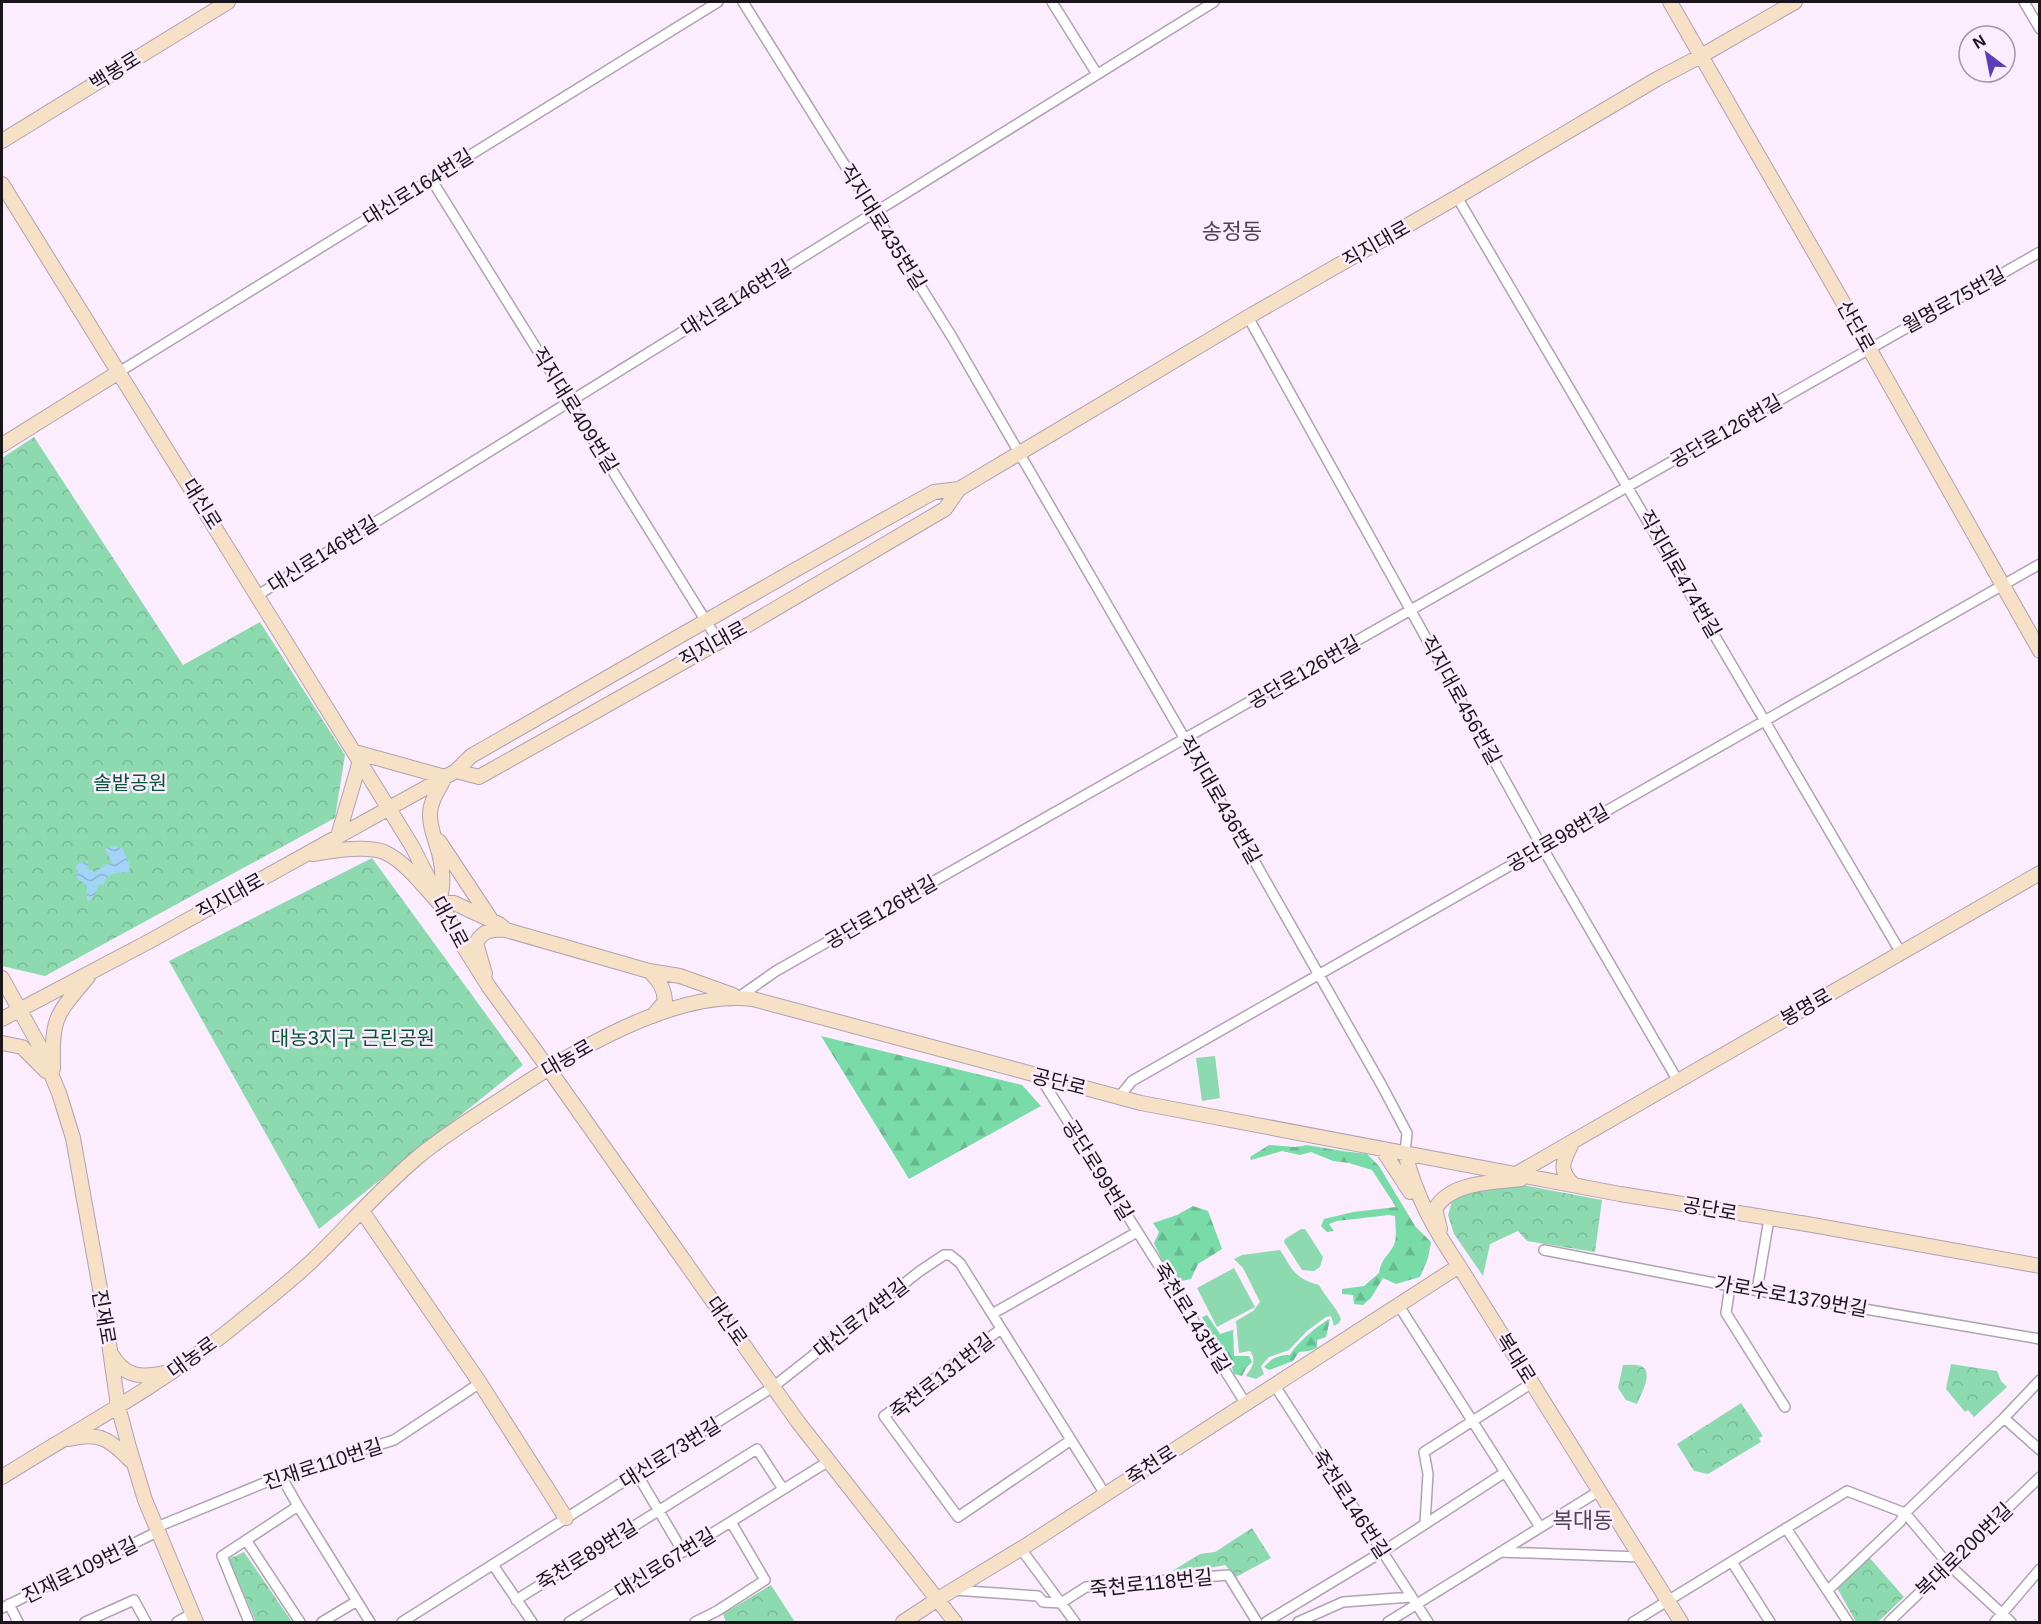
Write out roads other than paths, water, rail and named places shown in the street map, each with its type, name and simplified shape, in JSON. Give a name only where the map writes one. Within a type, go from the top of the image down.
[{"type":"street","name":"백봉로","points":[[2,141],[228,2]]},
{"type":"street","name":"대신로164번길","points":[[119,372],[718,2]]},
{"type":"street","name":"직지대로435번길","points":[[743,2],[952,337],[1018,454]]},
{"type":"street","points":[[1052,2],[1097,74]]},
{"type":"street","name":"대신로146번길","points":[[258,595],[1214,2]]},
{"type":"street","name":"산단로","points":[[1670,2],[2040,651]]},
{"type":"street","name":"직지대로","points":[[2,1019],[451,774],[471,756],[706,623],[800,566],[934,492],[959,489],[1248,317],[1657,79],[1795,2]]},
{"type":"street","points":[[2024,2],[2040,29]]},
{"type":"street","name":"직지대로409번길","points":[[430,179],[718,642]]},
{"type":"street","name":"대신로","points":[[2,184],[389,808],[412,846],[459,941],[489,987],[773,1387],[955,1623]]},
{"type":"street","name":"직지대로474번길","points":[[1457,197],[1901,952]]},
{"type":"street","name":"월명로75번길","points":[[1869,348],[2040,252]]},
{"type":"street","name":"직지대로456번길","points":[[1248,317],[1542,847],[1678,1081]]},
{"type":"street","name":"공단로126번길","points":[[739,997],[776,971],[1412,611],[1869,348]]},
{"type":"street","points":[[2,445],[119,372]]},
{"type":"street","name":"직지대로436번길","points":[[1018,454],[1320,975],[1407,1133],[1405,1153]]},
{"type":"street","name":"직지대로","points":[[451,774],[478,777],[718,642],[945,509],[959,489]]},
{"type":"street","name":"공단로98번길","points":[[1119,1097],[1132,1082],[2040,564]]},
{"type":"street","points":[[338,837],[357,757],[451,774],[430,807],[432,829],[442,863],[440,903]]},
{"type":"street","points":[[432,829],[491,920]]},
{"type":"street","points":[[304,855],[345,850],[381,851],[401,863],[440,903],[454,903],[491,920],[506,930]]},
{"type":"street","name":"봉명로","points":[[1516,1174],[2040,873]]},
{"type":"street","points":[[489,987],[476,943],[480,935],[491,929],[506,930],[649,971],[680,976],[739,997]]},
{"type":"street","points":[[53,1077],[52,1037],[57,1017],[93,971]]},
{"type":"street","points":[[649,971],[664,991],[665,1001],[652,1018]]},
{"type":"street","name":"진재로","points":[[2,978],[39,1045],[53,1077],[73,1138],[111,1353],[118,1406],[145,1500],[194,1618]]},
{"type":"street","name":"대농로","points":[[2,1477],[175,1370],[268,1299],[420,1156],[548,1068],[621,1029],[699,1002],[739,997]]},
{"type":"street","name":"공단로","points":[[739,997],[1119,1097],[1535,1178],[2040,1266]]},
{"type":"street","points":[[2,1043],[22,1047],[53,1077]]},
{"type":"street","name":"공단로99번길","points":[[1040,1077],[1137,1232]]},
{"type":"street","points":[[1573,1142],[1563,1167],[1564,1175],[1573,1184]]},
{"type":"street","points":[[1382,1149],[1440,1238]]},
{"type":"street","name":"복대로","points":[[1405,1153],[1412,1181],[1440,1238],[1681,1623]]},
{"type":"street","points":[[1440,1238],[1435,1209],[1448,1194],[1470,1187],[1535,1178]]},
{"type":"street","points":[[362,1211],[480,1383],[566,1518]]},
{"type":"street","points":[[1757,1290],[1769,1219]]},
{"type":"street","points":[[992,1314],[1137,1232]]},
{"type":"street","name":"죽천로143번길","points":[[1137,1232],[1246,1404]]},
{"type":"street","name":"가로수로1379번길","points":[[1544,1250],[1730,1286],[2040,1339]]},
{"type":"street","name":"대신로74번길","points":[[773,1387],[920,1271],[944,1255],[950,1254]]},
{"type":"street","name":"죽천로131번길","points":[[950,1254],[960,1263],[1105,1494]]},
{"type":"street","name":"죽천로","points":[[903,1623],[1459,1266]]},
{"type":"street","points":[[1730,1286],[1726,1313],[1785,1407]]},
{"type":"street","points":[[1399,1306],[1540,1527]]},
{"type":"street","name":"죽천로131번길","points":[[1001,1329],[884,1416],[958,1517],[1071,1440]]},
{"type":"street","points":[[111,1353],[121,1367],[131,1375],[150,1376],[175,1370]]},
{"type":"street","points":[[1828,1590],[1900,1522],[1905,1513],[2004,1418],[2040,1380]]},
{"type":"street","name":"진재로110번길","points":[[158,1529],[281,1476],[394,1440],[480,1383]]},
{"type":"street","points":[[1425,1523],[1428,1474],[1424,1452],[1532,1383]]},
{"type":"street","name":"죽천로146번길","points":[[1275,1386],[1428,1623]]},
{"type":"street","name":"대신로73번길","points":[[402,1623],[773,1387]]},
{"type":"street","points":[[2004,1418],[2040,1450]]},
{"type":"street","points":[[59,1442],[89,1436],[104,1438],[118,1447],[134,1464]]},
{"type":"street","points":[[658,1511],[758,1449],[783,1489]]},
{"type":"street","name":"대신로67번길","points":[[569,1623],[829,1461]]},
{"type":"street","points":[[1266,1623],[1504,1473]]},
{"type":"street","points":[[637,1474],[683,1551]]},
{"type":"street","points":[[281,1476],[298,1506]]},
{"type":"street","name":"복대로200번길","points":[[1889,1623],[2040,1477]]},
{"type":"street","points":[[1388,1623],[1414,1601],[1500,1552],[1599,1491]]},
{"type":"street","points":[[1633,1623],[1847,1491],[1905,1513],[1998,1619],[2012,1623]]},
{"type":"street","name":"진재로110번길","points":[[249,1623],[222,1556],[298,1506],[370,1623]]},
{"type":"street","name":"죽천로89번길","points":[[516,1599],[658,1511]]},
{"type":"street","name":"대신로67번길","points":[[717,1611],[765,1580],[731,1522]]},
{"type":"street","points":[[1786,1528],[1848,1623]]},
{"type":"street","name":"진재로109번길","points":[[5,1606],[158,1529]]},
{"type":"street","points":[[246,1540],[300,1623]]},
{"type":"street","points":[[1021,1549],[1075,1623]]},
{"type":"street","points":[[1500,1552],[1640,1557]]},
{"type":"street","points":[[1732,1562],[1770,1622]]},
{"type":"street","name":"죽천로89번길","points":[[493,1565],[532,1623]]},
{"type":"street","points":[[1998,1619],[2040,1569]]},
{"type":"street","name":"죽천로118번길","points":[[1061,1603],[1086,1587],[1228,1575],[1257,1623]]},
{"type":"street","points":[[953,1590],[1038,1596],[1043,1602],[1061,1603]]},
{"type":"street","points":[[85,1623],[134,1600],[146,1623]]},
{"type":"street","points":[[322,1623],[357,1601]]},
{"type":"street","points":[[1298,1623],[1343,1602],[1414,1601]]},
{"type":"street","points":[[5,1606],[18,1623]]},
{"type":"street","points":[[695,1623],[717,1611],[718,1623]]},
{"type":"street","points":[[177,1623],[194,1618]]},
{"type":"water","points":[[113,846],[122,848],[129,863],[130,872],[110,875],[104,885],[99,884],[90,901],[87,900],[87,886],[76,877],[78,870],[75,868],[79,863],[88,861],[87,868],[95,872],[112,862],[105,849]]},
{"type":"district","name":"송정동","points":[[1232,231]]},
{"type":"district","name":"복대동","points":[[1583,1520]]},
{"type":"park label","name":"솔밭공원","points":[[130,783]]},
{"type":"park label","name":"대농3지구 근린공원","points":[[353,1038]]}]
